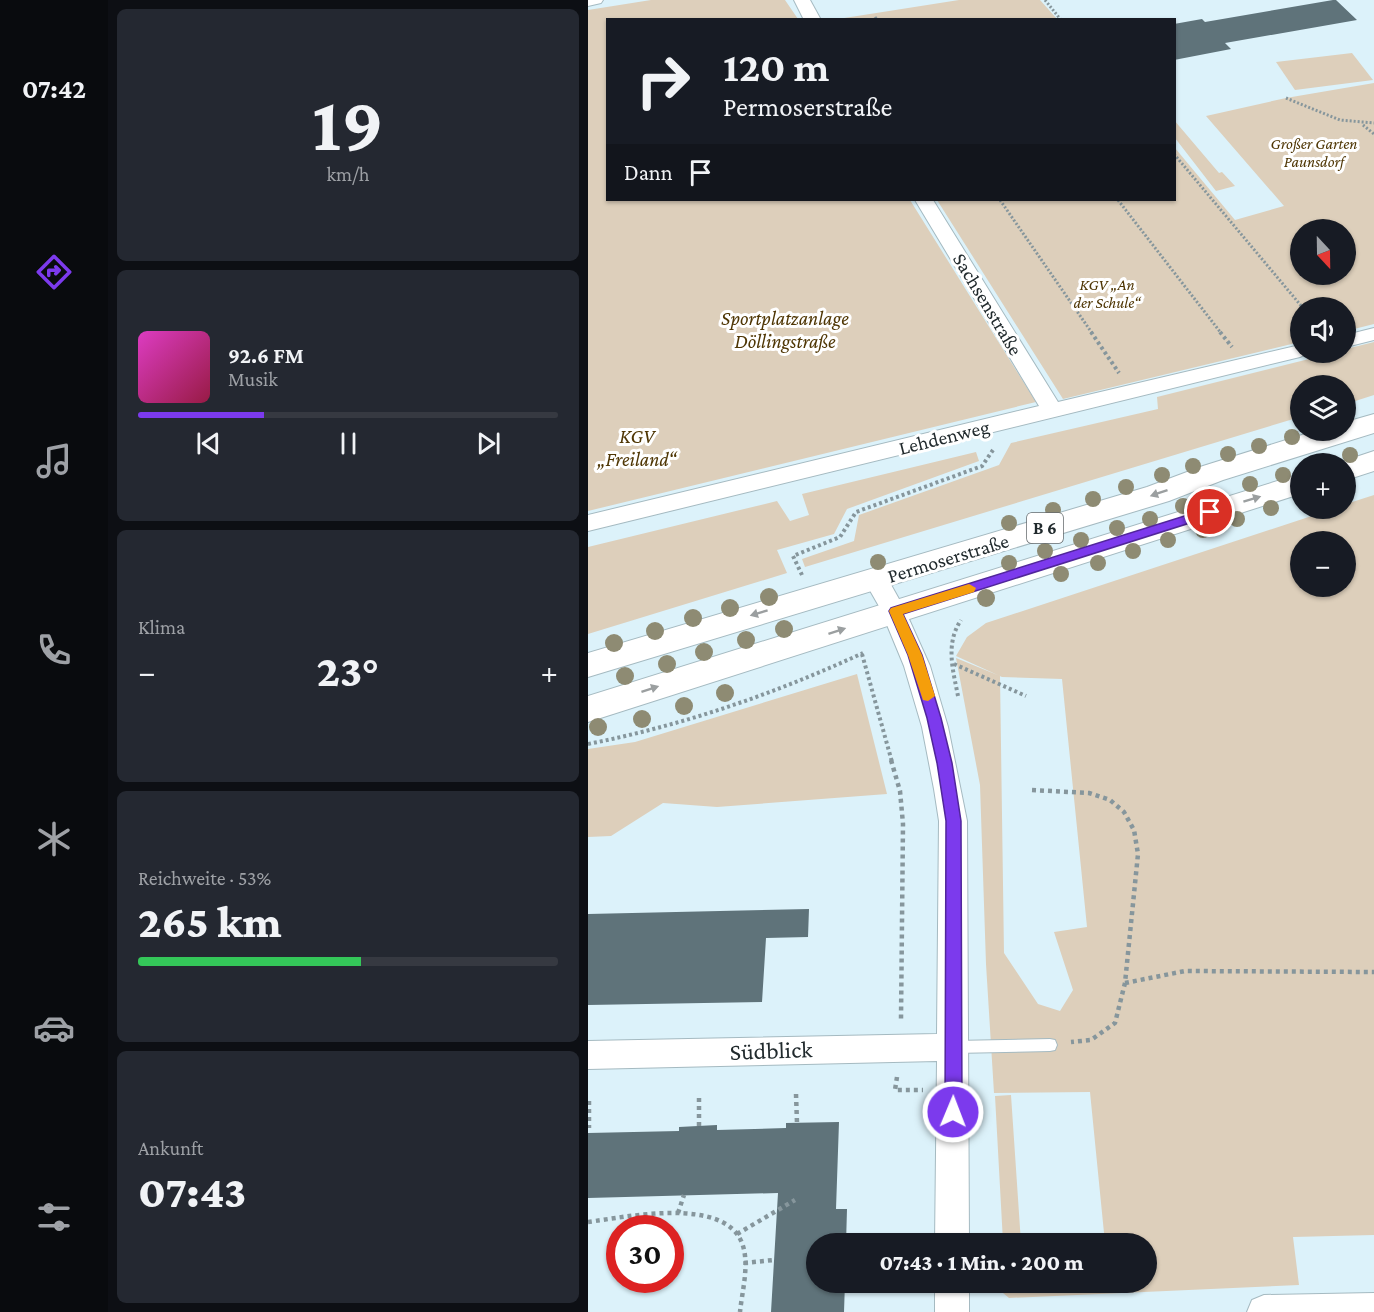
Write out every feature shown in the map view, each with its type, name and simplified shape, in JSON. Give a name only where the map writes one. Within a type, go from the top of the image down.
[{"type":"main road","name":"Permoserstraße","points":[[588,665],[1146,498],[1213,473],[1374,423]]},
{"type":"main road","points":[[1356,467],[1374,461]]},
{"type":"main road","name":"Permoserstraße","points":[[588,709],[901,622],[1290,487]]},
{"type":"street","points":[[588,1],[595,0]]},
{"type":"street","points":[[802,0],[812,18]]},
{"type":"street","name":"Sachsenstraße","points":[[925,201],[1052,409]]},
{"type":"street","points":[[1356,338],[1374,334]]},
{"type":"street","name":"Lehdenweg","points":[[588,523],[996,425],[1052,409],[1290,353]]},
{"type":"street","points":[[876,580],[901,622],[915,655],[934,718],[953,821],[952,1233]]},
{"type":"street","name":"Südblick","points":[[588,1055],[954,1047]]},
{"type":"street","points":[[952,1293],[952,1312]]},
{"type":"street","points":[[1264,1312],[1374,1310]]},
{"type":"lane","points":[[954,1047],[1050,1045]]},
{"type":"path","points":[[1044,0],[1059,18]]},
{"type":"path","points":[[1286,98],[1310,109],[1363,124],[1374,123]]},
{"type":"path","points":[[1363,124],[1374,134]]},
{"type":"path","points":[[1176,156],[1294,297]]},
{"type":"path","points":[[1001,201],[1120,374]]},
{"type":"path","points":[[1119,201],[1232,347]]},
{"type":"path","points":[[803,577],[793,556],[840,537],[856,512],[982,466],[996,445],[996,425]]},
{"type":"path","points":[[934,718],[957,708],[958,698],[950,640],[953,629],[966,615],[956,618]]},
{"type":"path","points":[[588,744],[652,731],[802,680],[862,654],[901,622]]},
{"type":"path","points":[[862,654],[900,792],[903,824],[900,1048],[895,1090]]},
{"type":"path","points":[[953,664],[1026,696]]},
{"type":"path","points":[[1032,790],[1089,793],[1110,800],[1124,812],[1134,830],[1138,854],[1125,983],[1115,1023],[1091,1040],[1050,1045]]},
{"type":"path","points":[[1125,983],[1185,971],[1374,972]]},
{"type":"path","points":[[796,1094],[797,1123]]},
{"type":"path","points":[[699,1098],[699,1126]]},
{"type":"path","points":[[589,1101],[589,1128]]},
{"type":"path","points":[[678,1213],[684,1195]]},
{"type":"path","points":[[737,1234],[795,1200]]},
{"type":"path","points":[[588,1222],[678,1213],[710,1216],[731,1225],[742,1241],[744,1263],[740,1312]]},
{"type":"path","points":[[744,1263],[774,1260]]},
{"type":"green space","name":"Sportplatzanlage Döllingstraße","points":[[651,0],[785,0],[797,18],[606,18],[606,201],[911,201],[1036,402],[588,511],[588,10]]},
{"type":"green space","points":[[959,0],[1040,0],[1056,18],[844,18]]},
{"type":"green space","points":[[1352,53],[1373,80],[1295,90],[1276,62]]},
{"type":"green space","name":"KGV „An der Schule“","points":[[1374,83],[1374,324],[1356,328],[1356,297],[1290,297],[1290,344],[1063,399],[938,201],[1176,201],[1176,149],[1235,220],[1284,206],[1206,116],[1286,98]]},
{"type":"green space","points":[[1176,122],[1219,173],[1222,172],[1235,186],[1216,191],[1176,139]]},
{"type":"green space","points":[[1374,342],[1374,395],[1356,401],[1356,375],[1290,375],[1290,420],[805,567],[802,559],[854,541],[859,515],[999,465],[1011,443],[1158,409],[1157,397],[1293,363],[1356,363],[1356,346]]},
{"type":"green space","points":[[976,452],[979,461],[847,509],[834,534],[777,550],[787,573],[588,634],[588,547],[777,501],[790,521],[809,515],[802,494]]},
{"type":"green space","points":[[1374,495],[1374,1235],[1293,1237],[1299,1285],[1157,1291],[1157,1233],[1104,1233],[1090,1092],[994,1093],[986,964],[980,785],[956,658],[998,675],[956,656],[967,637],[986,623],[1303,519],[1356,519],[1356,501]],"holes":[[[1000,676],[1062,679],[1087,927],[1054,932],[1073,990],[1060,1011],[1038,1004],[1004,953]]]},
{"type":"green space","points":[[857,674],[887,794],[717,807],[663,803],[611,836],[588,837],[588,749],[635,742]]},
{"type":"green space","points":[[1011,1095],[1020,1233],[1003,1233],[995,1096]]},
{"type":"green space","points":[[1003,1293],[1121,1293],[1009,1298]]},
{"type":"building","points":[[1333,0],[1336,0],[1357,20],[1225,43],[1231,49],[1176,60],[1176,24],[1202,19],[1205,22]]},
{"type":"building","points":[[809,909],[808,937],[766,938],[762,1002],[588,1005],[588,914]]},
{"type":"building","points":[[839,1122],[836,1209],[847,1209],[846,1233],[806,1233],[806,1293],[845,1293],[844,1312],[771,1312],[778,1193],[588,1198],[588,1133],[679,1131],[679,1127],[717,1125],[717,1130],[786,1128],[786,1123]]},
{"type":"slow traffic","points":[[928,696],[915,655],[896,611],[969,588]]},
{"type":"route","points":[[953,1112],[953,821],[934,718],[915,655],[896,611],[1210,512]]},
{"type":"park label","name":"Großer Garten Paunsdorf","points":[[1314,152]]},
{"type":"park label","name":"KGV „Freiland“","points":[[637,448]]}]
